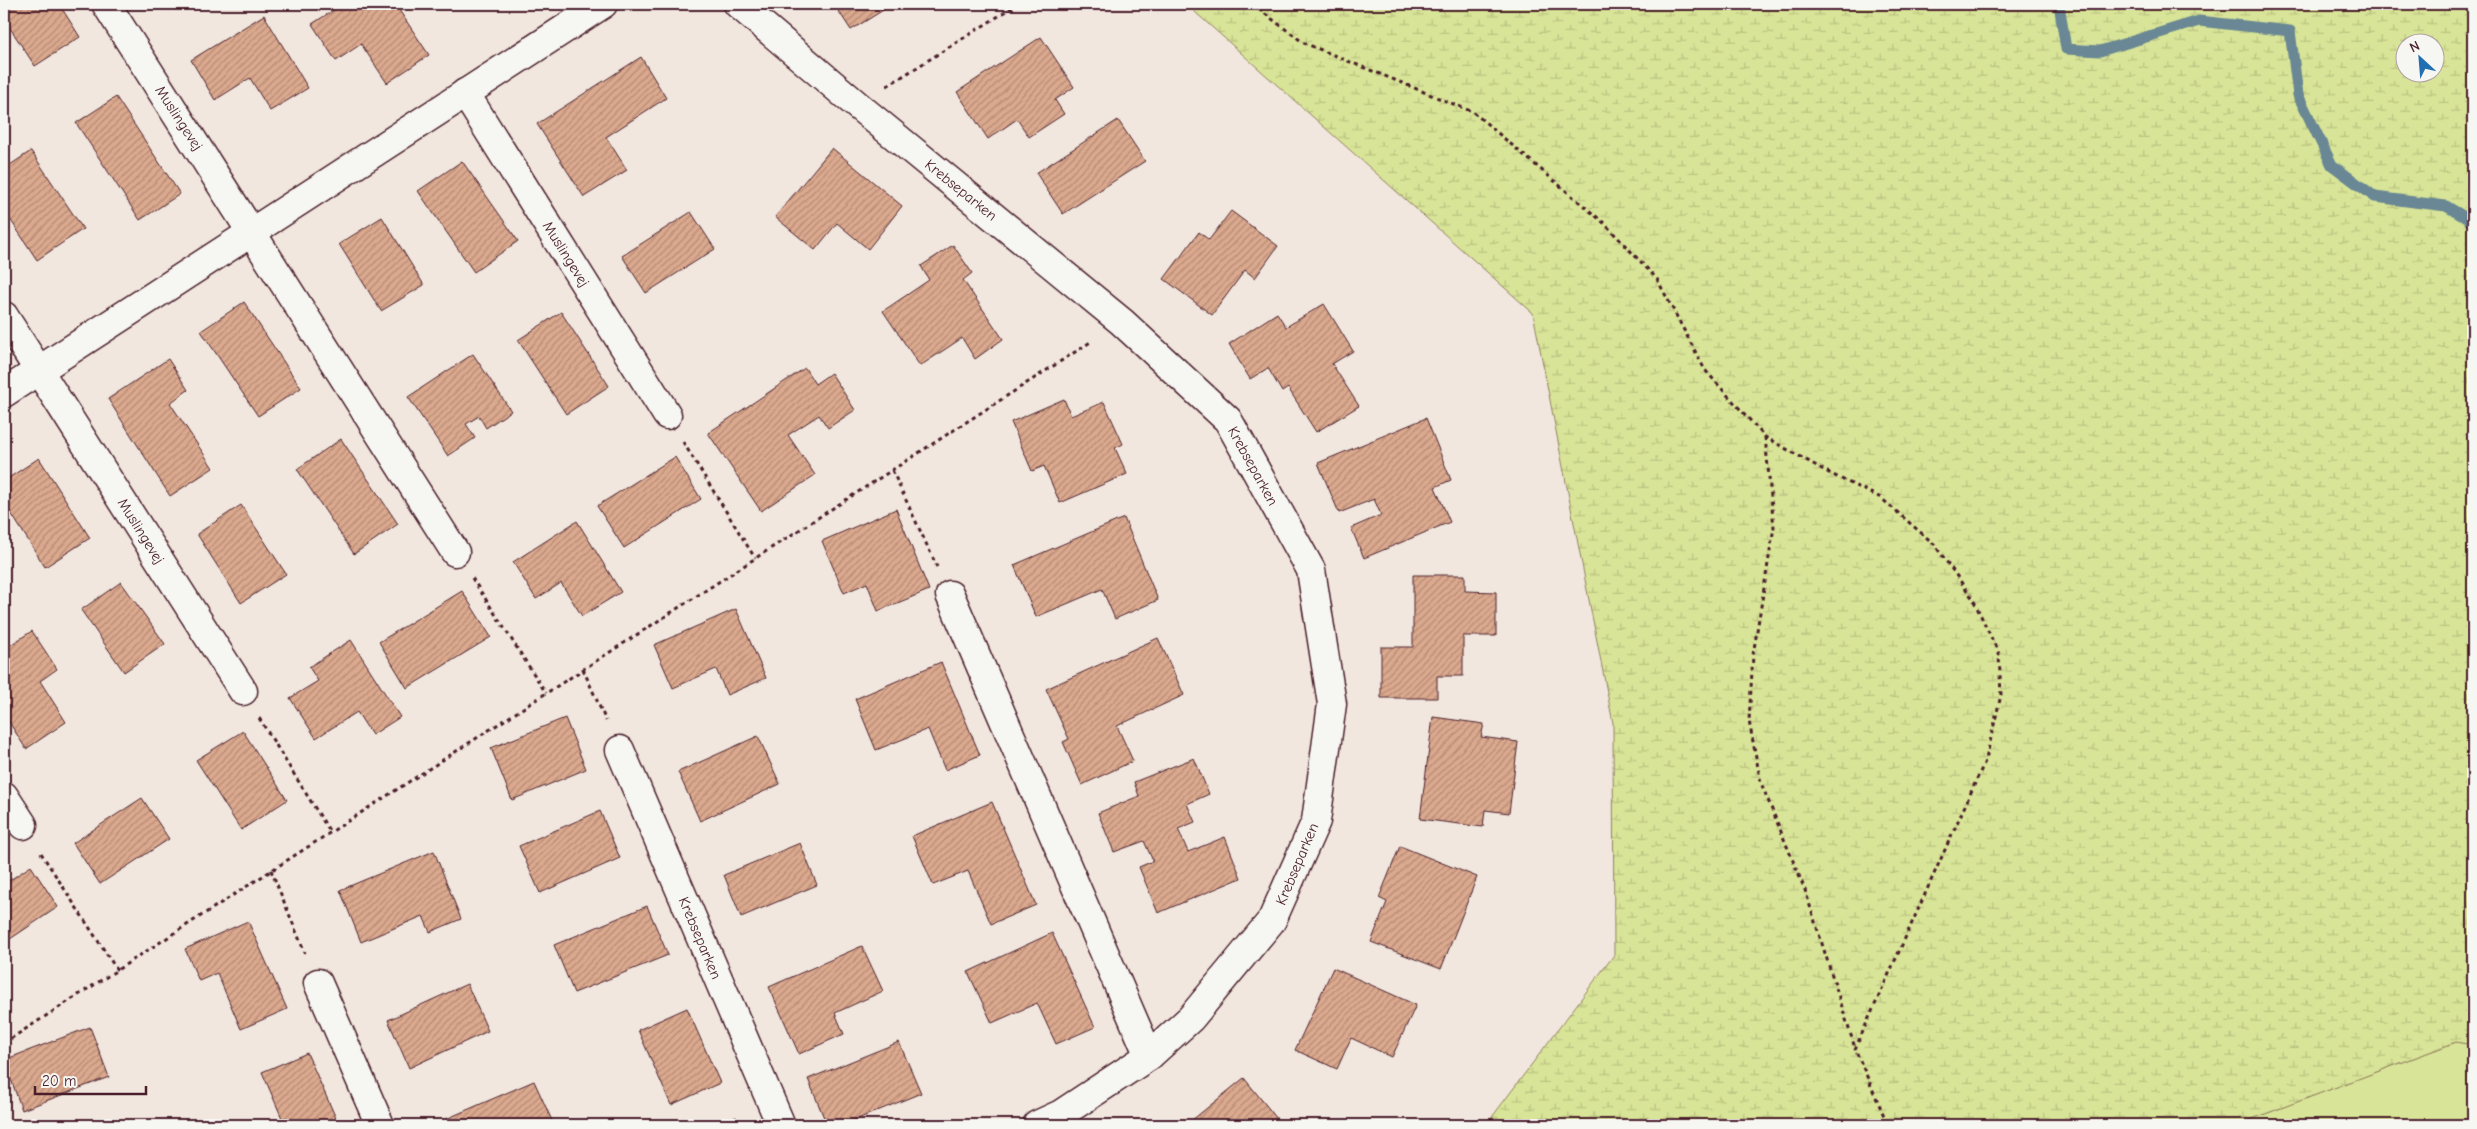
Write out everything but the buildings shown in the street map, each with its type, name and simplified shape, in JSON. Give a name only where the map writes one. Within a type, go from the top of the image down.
[{"type":"street","name":"Muslingevej","points":[[106,4],[253,231],[455,552]]},
{"type":"street","points":[[4,393],[603,4]]},
{"type":"street","name":"Krebseparken","points":[[738,4],[857,105],[1122,322],[1228,420],[1312,570],[1332,704],[1316,821],[1272,920],[1191,1018],[1149,1056],[1061,1114],[1036,1125]]},
{"type":"street","name":"Muslingevej","points":[[465,93],[666,415]]},
{"type":"street","name":"Muslingevej","points":[[4,316],[243,691]]},
{"type":"street","points":[[950,595],[1149,1056]]},
{"type":"street","name":"Krebseparken","points":[[620,750],[781,1125]]},
{"type":"street","points":[[4,796],[23,825]]},
{"type":"street","points":[[318,983],[380,1125]]},
{"type":"path","points":[[857,105],[1018,4]]},
{"type":"path","points":[[1252,4],[1304,43],[1473,112],[1604,223],[1657,280],[1706,370],[1765,437],[1831,474],[1881,498],[1934,544],[1973,599],[1999,654],[2002,695],[1986,759],[1855,1049]]},
{"type":"path","points":[[4,1043],[1122,322]]},
{"type":"path","points":[[666,415],[754,558]]},
{"type":"path","points":[[1765,437],[1774,527],[1752,654],[1749,721],[1761,783],[1805,890],[1855,1049],[1888,1125]]},
{"type":"path","points":[[892,470],[950,595]]},
{"type":"path","points":[[455,552],[546,693]]},
{"type":"path","points":[[583,669],[620,750]]},
{"type":"path","points":[[243,691],[330,832]]},
{"type":"path","points":[[23,825],[117,970]]},
{"type":"path","points":[[271,870],[318,983]]},
{"type":"green space","points":[[1186,4],[2473,4],[2473,1045],[2456,1042],[2236,1125],[1486,1125],[1614,955],[1613,723],[1533,313]]},
{"type":"green space","points":[[2456,1042],[2473,1045],[2473,1125],[2236,1125]]},
{"type":"waterway","points":[[2059,4],[2066,49],[2100,51],[2199,21],[2290,31],[2298,95],[2332,165],[2375,197],[2446,206],[2473,222]]}]
